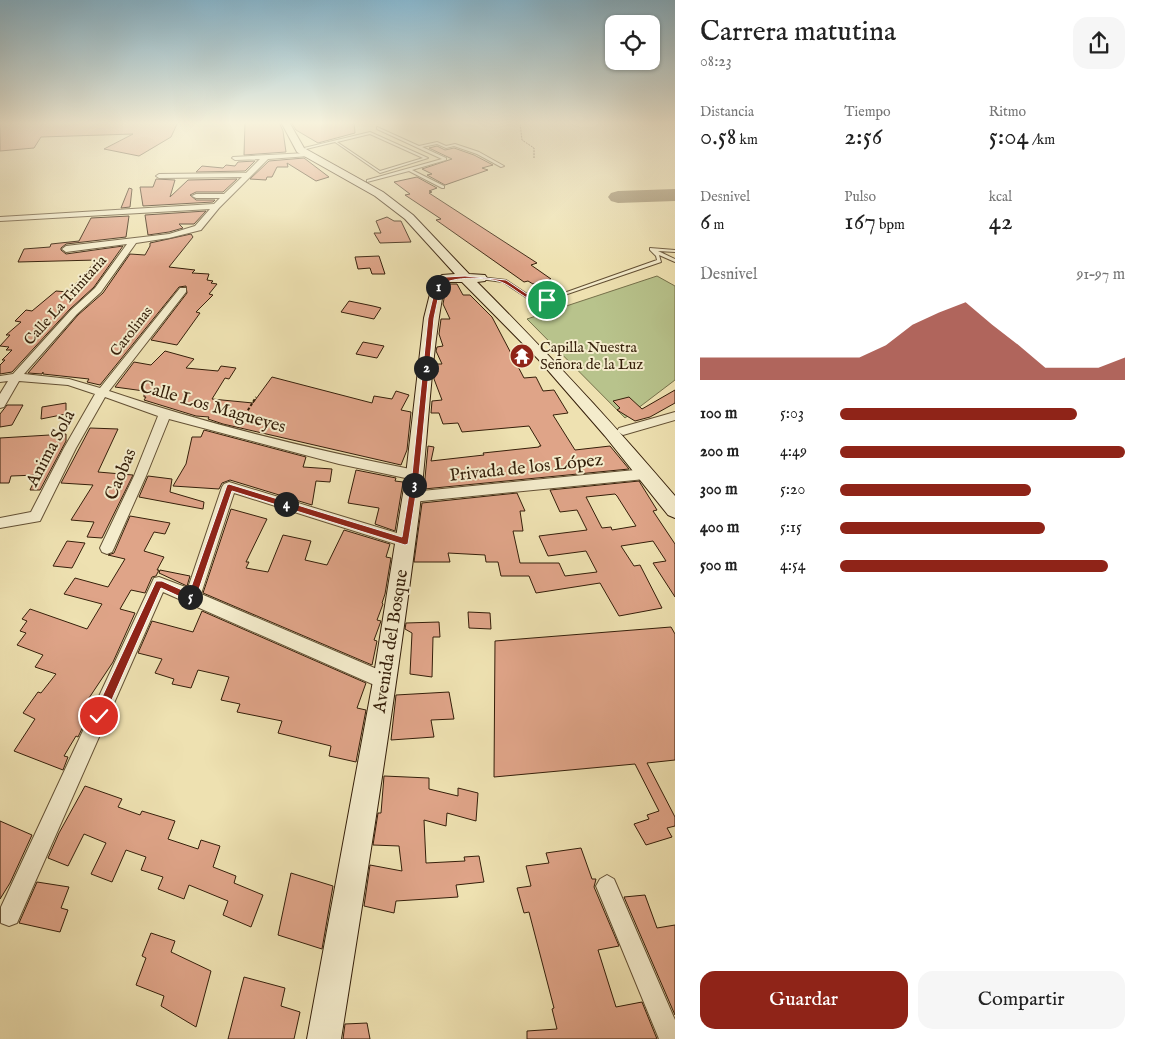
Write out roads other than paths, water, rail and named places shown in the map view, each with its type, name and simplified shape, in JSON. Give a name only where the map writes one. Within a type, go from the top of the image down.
[{"type":"main road","points":[[340,170],[399,208],[557,354],[675,494]]},
{"type":"main road","points":[[345,170],[368,182],[406,206],[544,356],[611,432],[675,510]]},
{"type":"main road","name":"Avenida del Bosque","points":[[324,1039],[385,682],[414,486],[431,318],[438,285],[447,278],[473,278]]},
{"type":"street","points":[[66,249],[169,236],[198,228],[216,206],[253,170]]},
{"type":"street","points":[[159,176],[249,175]]},
{"type":"street","points":[[196,196],[228,196]]},
{"type":"street","points":[[0,219],[216,206]]},
{"type":"street","name":"Calle La Trinitaria","points":[[0,404],[16,377],[74,312],[98,290],[133,241]]},
{"type":"street","name":"Carolinas","points":[[102,392],[184,290]]},
{"type":"street","name":"Calle Los Magueyes","points":[[0,379],[16,377],[69,382],[165,414],[339,459],[414,486]]},
{"type":"street","name":"Anima Sola","points":[[0,523],[35,517],[70,448],[102,392]]},
{"type":"street","name":"Caobas","points":[[107,548],[140,476],[165,414]]},
{"type":"street","points":[[623,431],[675,416]]},
{"type":"street","name":"Privada de los López","points":[[414,486],[645,474]]},
{"type":"street","points":[[192,598],[229,487],[405,541]]},
{"type":"street","points":[[9,915],[159,583],[385,682]]},
{"type":"street","points":[[607,886],[671,1039]]},
{"type":"lane","points":[[368,182],[407,170]]},
{"type":"lane","points":[[410,170],[443,188]]},
{"type":"lane","points":[[473,278],[504,281],[532,299],[547,300],[659,261],[658,256],[651,249]]},
{"type":"lane","points":[[651,249],[675,251]]},
{"type":"lane","points":[[651,249],[675,261]]},
{"type":"place","name":"Capilla Nuestra Señora de la Luz","points":[[522,356]]}]
